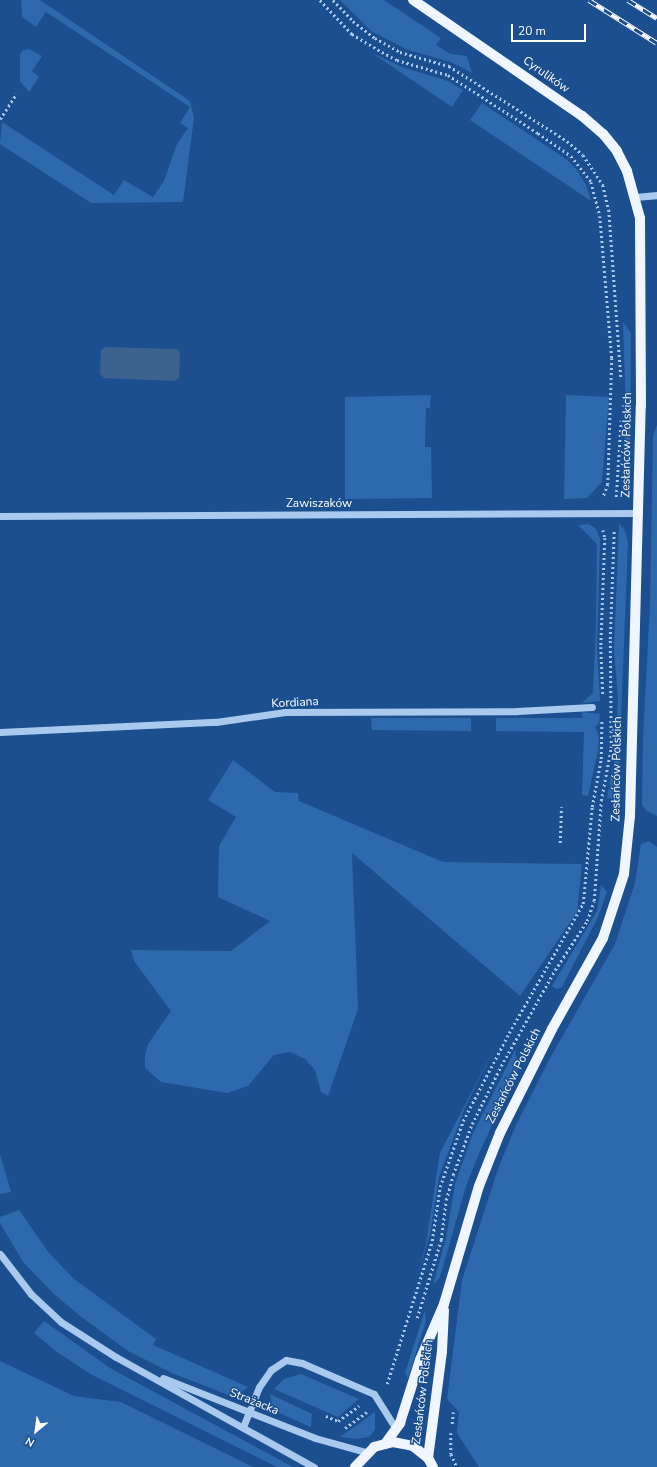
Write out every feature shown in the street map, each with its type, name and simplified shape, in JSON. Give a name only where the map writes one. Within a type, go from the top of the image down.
[{"type":"main road","name":"Cyrulików","points":[[413,0],[544,89],[603,134],[617,151],[627,171],[635,197]]},
{"type":"main road","name":"Zesłańców Polskich","points":[[386,1444],[396,1429],[412,1391],[420,1360],[444,1304],[479,1186],[500,1133],[552,1028],[603,938],[624,874],[630,816],[639,513],[641,287],[640,218],[635,197]]},
{"type":"main road","name":"Zesłańców Polskich","points":[[431,1463],[442,1351],[444,1304]]},
{"type":"main road","points":[[355,1467],[366,1452],[386,1444],[413,1446],[431,1463]]},
{"type":"street","points":[[635,197],[657,195]]},
{"type":"street","name":"Zawiszaków","points":[[0,516],[639,513]]},
{"type":"street","name":"Kordiana","points":[[0,732],[216,722],[285,712],[517,712],[592,708]]},
{"type":"street","name":"Strażacka","points":[[0,1254],[31,1294],[61,1322],[135,1366],[314,1467]]},
{"type":"street","points":[[243,1427],[260,1387],[271,1370],[286,1360],[302,1364],[374,1394],[396,1429]]},
{"type":"street","name":"Strażacka","points":[[135,1366],[315,1438],[366,1452]]},
{"type":"path","points":[[320,0],[347,29],[376,48],[397,60],[448,74],[538,133],[571,156],[591,182],[600,216],[612,358],[608,484],[603,500]]},
{"type":"path","points":[[333,0],[352,21],[375,38],[400,52],[449,66],[567,141],[583,154],[603,185],[609,210],[621,381]]},
{"type":"path","points":[[0,119],[16,94]]},
{"type":"path","points":[[415,1324],[441,1240],[451,1182],[472,1124],[501,1066],[555,970],[587,920],[594,901],[601,801],[611,748],[610,639],[615,512],[621,418]]},
{"type":"path","points":[[602,525],[605,538],[601,647],[603,700]]},
{"type":"path","points":[[326,1416],[338,1421],[387,1384],[432,1241],[440,1187],[463,1121],[526,1002],[583,904],[592,807],[601,759],[603,715]]},
{"type":"path","points":[[560,843],[561,807]]},
{"type":"path","points":[[452,1410],[454,1413],[451,1454],[457,1467]]},
{"type":"shaded area","points":[[21,0],[40,0],[190,101],[194,118],[183,202],[91,203],[0,144],[2,122],[114,195],[124,180],[153,197],[164,181],[177,144],[188,128],[180,123],[190,107],[46,12],[36,27],[22,17]]},
{"type":"shaded area","points":[[340,0],[384,0],[441,38],[436,45],[450,54],[467,56],[472,73],[451,62],[408,50],[371,31]]},
{"type":"shaded area","points":[[29,49],[42,56],[32,71],[39,77],[29,92],[20,81],[20,55],[22,51]]},
{"type":"shaded area","points":[[372,53],[402,67],[448,81],[463,90],[452,107]]},
{"type":"shaded area","points":[[482,103],[566,159],[577,170],[586,185],[591,201],[470,120]]},
{"type":"shaded area","points":[[623,322],[631,333],[630,476],[629,483],[622,495],[626,411]]},
{"type":"shaded area","points":[[105,347],[177,349],[180,353],[179,378],[174,381],[104,378],[100,374],[101,350]]},
{"type":"shaded area","points":[[431,395],[430,408],[426,408],[425,447],[431,447],[432,498],[345,499],[345,397]]},
{"type":"shaded area","points":[[566,395],[609,397],[602,482],[587,498],[564,499]]},
{"type":"shaded area","points":[[657,425],[657,816],[647,811],[642,805],[643,737],[650,604],[653,435]]},
{"type":"shaded area","points":[[619,523],[625,531],[628,542],[618,795],[614,799],[607,798],[615,755],[618,699],[614,650]]},
{"type":"shaded area","points":[[589,524],[596,529],[600,539],[597,647],[600,701],[582,703],[593,693],[597,544],[578,525]]},
{"type":"shaded area","points":[[582,712],[600,714],[599,723],[595,727],[599,736],[598,751],[588,796],[582,795],[584,732],[496,731],[496,718],[583,718]]},
{"type":"shaded area","points":[[371,718],[471,718],[471,731],[372,730]]},
{"type":"shaded area","points":[[233,760],[275,792],[298,793],[299,801],[443,862],[582,864],[577,912],[520,996],[352,853],[358,1009],[328,1096],[321,1092],[315,1070],[305,1059],[290,1052],[274,1055],[248,1086],[227,1093],[161,1082],[145,1068],[145,1055],[148,1044],[171,1011],[134,961],[131,950],[231,951],[270,921],[218,897],[219,846],[236,817],[208,800]]},
{"type":"shaded area","points":[[649,841],[657,847],[657,1467],[479,1467],[457,1433],[459,1412],[447,1399],[462,1280],[498,1169],[516,1125],[549,1060],[615,944],[635,883],[641,844]]},
{"type":"shaded area","points":[[601,885],[607,892],[598,917],[562,987],[557,989],[552,986],[597,911]]},
{"type":"shaded area","points":[[497,1043],[464,1110],[439,1177],[430,1234],[416,1282],[426,1244],[440,1153]]},
{"type":"shaded area","points":[[515,1050],[518,1070],[481,1149],[466,1186],[440,1277],[433,1285],[446,1238],[455,1184],[473,1133]]},
{"type":"shaded area","points":[[0,1154],[11,1192],[0,1194]]},
{"type":"shaded area","points":[[19,1210],[49,1253],[74,1279],[156,1339],[153,1345],[248,1387],[241,1393],[228,1395],[172,1373],[128,1351],[80,1316],[54,1294],[23,1262],[0,1223],[0,1217]]},
{"type":"shaded area","points":[[425,1310],[426,1321],[408,1378],[405,1373]]},
{"type":"shaded area","points":[[44,1321],[110,1368],[293,1467],[277,1467],[92,1375],[57,1352],[34,1333]]},
{"type":"shaded area","points":[[0,1361],[74,1396],[121,1402],[253,1467],[0,1467]]},
{"type":"shaded area","points":[[301,1374],[359,1399],[338,1417],[274,1389],[284,1379]]},
{"type":"shaded area","points":[[270,1394],[312,1414],[311,1427],[273,1409]]},
{"type":"shaded area","points":[[375,1412],[375,1430],[369,1437],[356,1439],[340,1437]]},
{"type":"railway","points":[[589,0],[657,43]]},
{"type":"railway","points":[[628,0],[657,18]]}]
